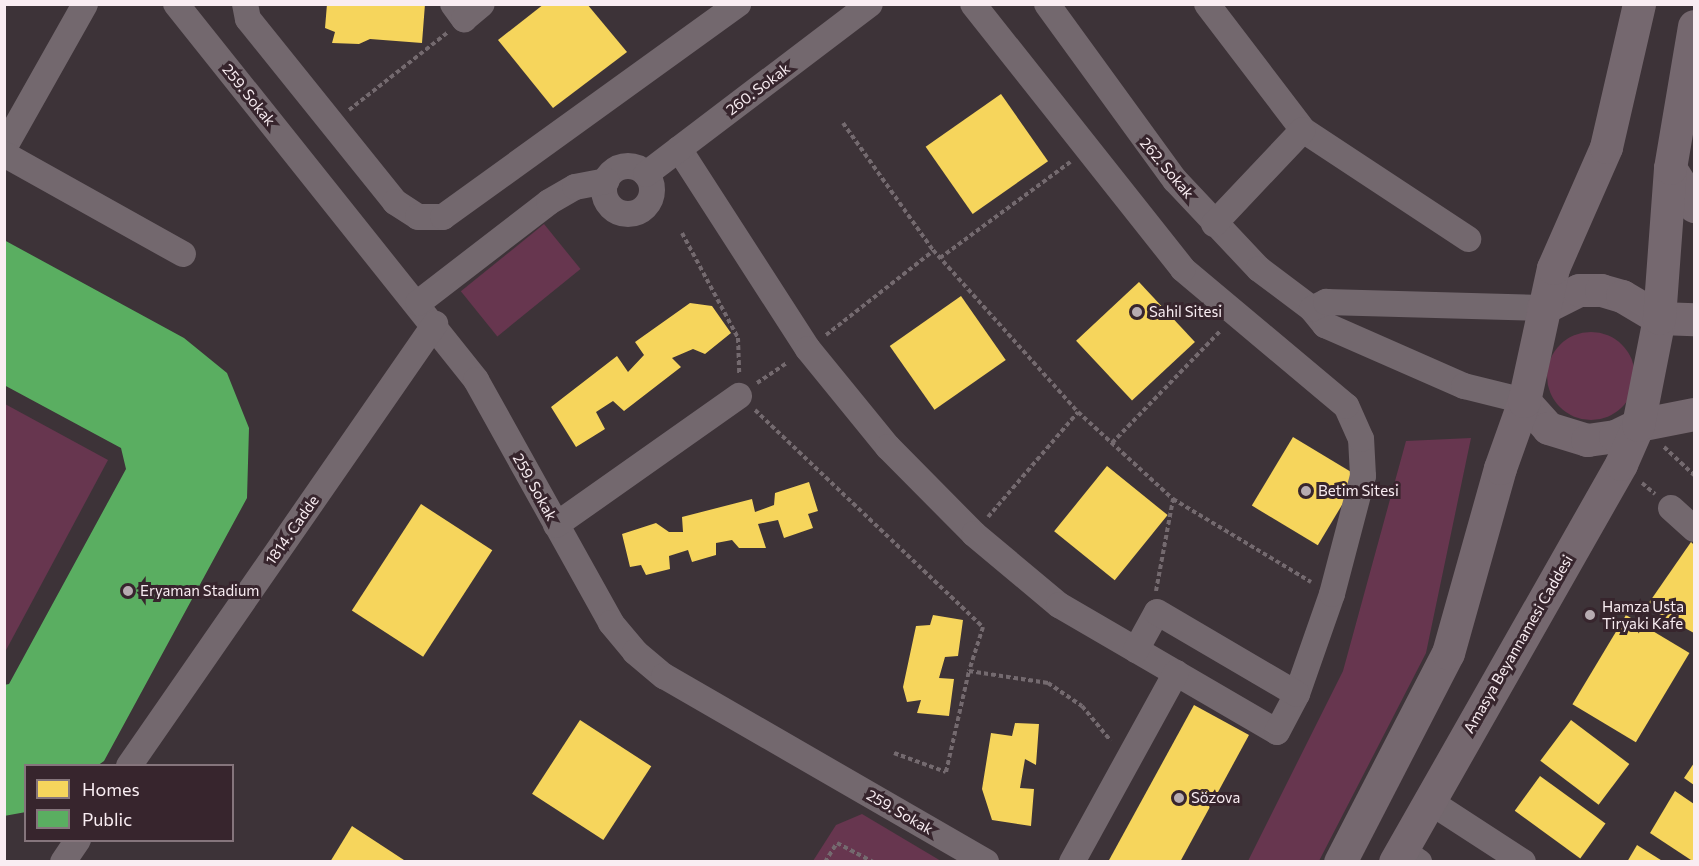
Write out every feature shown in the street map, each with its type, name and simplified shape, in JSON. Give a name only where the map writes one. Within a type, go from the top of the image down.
[{"type":"main road","points":[[1340,861],[1448,653],[1500,468],[1524,401],[1553,268],[1606,147],[1639,4]]},
{"type":"main road","points":[[1638,425],[1659,318],[1670,168],[1695,26]]},
{"type":"main road","points":[[1670,168],[1695,206]]},
{"type":"main road","points":[[1544,308],[1579,290],[1600,290],[1622,296],[1659,318],[1695,319]]},
{"type":"main road","points":[[1524,401],[1534,416],[1564,436],[1587,440],[1615,436],[1638,425],[1695,414]]},
{"type":"main road","name":"Amasya Beyannamesi Caddesi","points":[[1405,858],[1429,801],[1621,464],[1638,425]]},
{"type":"street","points":[[4,148],[85,4]]},
{"type":"street","name":"259. Sokak","points":[[176,4],[435,324],[476,380],[611,623],[635,652],[664,676],[986,861]]},
{"type":"street","points":[[245,4],[249,18],[395,202],[418,216],[443,217],[738,4]]},
{"type":"street","name":"260. Sokak","points":[[646,174],[870,4]]},
{"type":"street","points":[[679,149],[808,349],[888,447],[974,534],[1059,605],[1277,732],[1297,694],[1332,594],[1363,476],[1361,439],[1346,406],[1235,316],[1183,269],[973,4]]},
{"type":"street","name":"262. Sokak","points":[[1047,4],[1137,132],[1214,224],[1259,269],[1311,309],[1325,325],[1464,387],[1524,401]]},
{"type":"street","points":[[1207,4],[1303,130],[1468,239]]},
{"type":"street","points":[[1214,224],[1303,130]]},
{"type":"street","points":[[4,154],[183,254]]},
{"type":"street","points":[[418,303],[549,202],[575,187],[606,181],[624,166],[646,174],[652,195],[637,212],[621,213],[609,204],[606,181]]},
{"type":"street","points":[[1311,309],[1326,302],[1544,308]]},
{"type":"street","name":"1814. Cadde","points":[[130,764],[435,324]]},
{"type":"street","points":[[556,525],[739,396]]},
{"type":"street","points":[[1671,508],[1695,529]]},
{"type":"street","points":[[1136,650],[1157,612],[1297,694]]},
{"type":"street","points":[[1072,861],[1176,673]]},
{"type":"street","points":[[1429,801],[1523,861]]},
{"type":"street","points":[[63,861],[77,842]]},
{"type":"path","points":[[332,123],[466,9]]},
{"type":"path","points":[[843,123],[933,250],[1078,412],[1173,499],[1332,594]]},
{"type":"path","points":[[940,258],[1088,149]]},
{"type":"path","points":[[682,233],[738,338],[739,396],[983,627],[969,671],[946,772],[894,753]]},
{"type":"path","points":[[739,396],[808,349],[933,250]]},
{"type":"path","points":[[1112,443],[1235,316]]},
{"type":"path","points":[[974,534],[1078,412]]},
{"type":"path","points":[[1621,464],[1671,508]]},
{"type":"path","points":[[1157,612],[1156,582],[1173,499]]},
{"type":"path","points":[[969,671],[1048,683],[1082,706],[1111,738],[1119,777]]},
{"type":"path","points":[[825,861],[837,843],[873,861]]},
{"type":"shaded area","points":[[544,224],[581,269],[497,336],[461,291]]},
{"type":"shaded area","points":[[1591,332],[1616,339],[1628,351],[1635,376],[1628,401],[1616,413],[1591,420],[1566,413],[1554,401],[1547,376],[1554,351],[1566,339]]},
{"type":"shaded area","points":[[5,404],[108,460],[5,652]]},
{"type":"shaded area","points":[[1471,438],[1426,653],[1319,861],[1248,861],[1343,671],[1406,441]]},
{"type":"shaded area","points":[[862,814],[941,861],[813,861],[836,825]]},
{"type":"building: Homes","points":[[327,4],[425,4],[422,43],[370,39],[359,44],[332,43],[335,32],[325,28]]},
{"type":"building: Homes","points":[[544,4],[587,4],[627,52],[553,108],[498,40]]},
{"type":"building: Homes","points":[[1001,94],[1048,161],[973,214],[926,147]]},
{"type":"building: Homes","name":"Sahil Sitesi","points":[[1139,282],[1195,342],[1132,401],[1076,341]]},
{"type":"building: Homes","points":[[961,296],[1006,360],[934,410],[890,346]]},
{"type":"building: Homes","points":[[690,303],[712,306],[731,333],[705,354],[693,349],[672,358],[681,367],[624,411],[613,401],[596,412],[605,429],[576,447],[551,407],[617,356],[628,372],[644,355],[635,342]]},
{"type":"building: Homes","name":"Betim Sitesi","points":[[1293,437],[1359,477],[1318,545],[1252,506]]},
{"type":"building: Homes","points":[[1107,466],[1168,515],[1115,580],[1054,531]]},
{"type":"building: Homes","points":[[809,482],[818,511],[808,514],[813,528],[784,538],[778,520],[758,524],[766,548],[739,548],[732,540],[716,543],[716,555],[692,562],[688,550],[669,556],[670,569],[646,575],[641,565],[630,567],[622,534],[656,523],[669,532],[683,532],[682,517],[752,499],[755,512],[774,505],[775,493]]},
{"type":"building: Homes","points":[[421,504],[492,550],[423,657],[352,611]]},
{"type":"building: Homes","points":[[1691,542],[1694,545],[1694,633],[1646,607]]},
{"type":"building: Homes","points":[[933,615],[963,620],[958,656],[945,657],[939,678],[954,679],[949,716],[917,713],[921,700],[907,702],[903,687],[916,626],[930,625]]},
{"type":"building: Homes","points":[[1626,615],[1689,653],[1636,742],[1572,704]]},
{"type":"building: Homes","name":"Sözova","points":[[1194,705],[1249,735],[1180,862],[1108,862]]},
{"type":"building: Homes","points":[[580,720],[651,766],[603,840],[532,794]]},
{"type":"building: Homes","points":[[1571,720],[1629,764],[1599,805],[1540,761]]},
{"type":"building: Homes","points":[[1015,723],[1039,724],[1036,765],[1025,759],[1020,788],[1034,789],[1031,826],[992,820],[982,789],[991,733],[1012,736]]},
{"type":"building: Homes","points":[[1694,763],[1694,785],[1684,778]]},
{"type":"building: Homes","points":[[1540,776],[1606,824],[1580,858],[1515,811]]},
{"type":"building: Homes","points":[[1675,791],[1694,804],[1694,862],[1650,833]]},
{"type":"building: Homes","points":[[352,826],[407,862],[330,862]]},
{"type":"building: Homes","points":[[1637,845],[1664,862],[1627,862]]},
{"type":"building: Public","name":"Eryaman Stadium","points":[[4,240],[184,338],[227,373],[249,428],[247,498],[104,761],[100,764],[24,764],[24,812],[4,816],[4,685],[9,684],[126,469],[121,448],[4,385]]},
{"type":"place","name":"Sahil Sitesi","points":[[1137,312]]},
{"type":"place","name":"Betim Sitesi","points":[[1306,491]]},
{"type":"place","name":"Eryaman Stadium","points":[[128,591]]},
{"type":"place","name":"Hamza Usta Tiryaki Kafe","points":[[1590,615]]},
{"type":"place","name":"Sözova","points":[[1179,798]]}]
